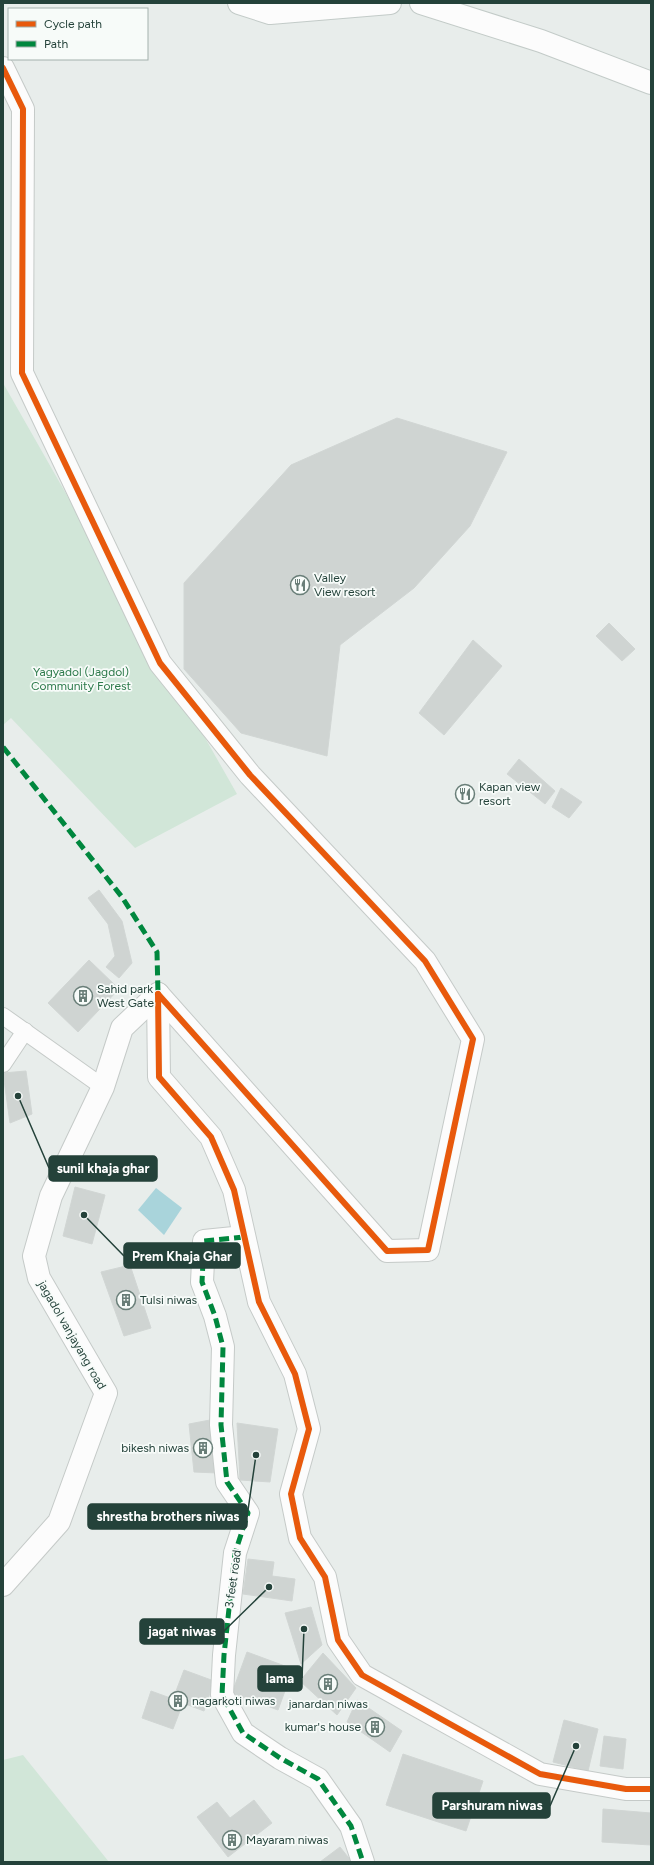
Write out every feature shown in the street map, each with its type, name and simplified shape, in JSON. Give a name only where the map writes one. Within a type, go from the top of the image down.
[{"type":"street","points":[[239,3],[270,13],[390,3]]},
{"type":"street","points":[[421,3],[541,41],[651,84]]},
{"type":"street","points":[[3,68],[23,109],[22,373],[156,656],[160,663],[250,775],[425,961],[473,1040],[428,1250],[387,1251],[158,994]]},
{"type":"street","points":[[158,994],[159,1077],[211,1137],[234,1190],[259,1302],[295,1374],[309,1429],[291,1494],[300,1538],[325,1578],[338,1640],[362,1675],[540,1774],[626,1789],[651,1789]]},
{"type":"street","name":"jagadol vanjayang road","points":[[3,1585],[59,1522],[106,1393],[39,1278],[34,1256],[51,1196],[103,1086],[122,1028],[158,994]]},
{"type":"street","name":"3 feet road","points":[[244,1237],[204,1241],[202,1282],[215,1316],[222,1346],[221,1425],[227,1482],[248,1513],[236,1553],[224,1655],[222,1695],[243,1733],[280,1758],[318,1779],[351,1826],[363,1862]]},
{"type":"lane","points":[[3,1016],[103,1086]]},
{"type":"lane","points":[[3,1064],[25,1031]]},
{"type":"green space","name":"Yagyadol (Jagdol) Community Forest","points":[[3,383],[237,794],[135,848],[11,718],[3,725]]},
{"type":"green space","points":[[23,1755],[109,1862],[3,1862],[3,1760]]},
{"type":"water","points":[[156,1188],[182,1208],[164,1235],[138,1210]]},
{"type":"building","name":"Valley View resort","points":[[397,418],[507,452],[470,526],[414,588],[340,645],[327,756],[241,733],[184,669],[184,583],[291,465]]},
{"type":"building","points":[[609,623],[635,649],[622,661],[596,636]]},
{"type":"building","points":[[473,640],[502,666],[444,735],[419,713]]},
{"type":"building","points":[[519,759],[555,791],[545,804],[507,774]]},
{"type":"building","points":[[561,788],[582,802],[569,818],[552,807]]},
{"type":"building","points":[[99,890],[122,921],[132,963],[119,978],[106,967],[115,956],[108,924],[88,898]]},
{"type":"building","name":"Sahid park West Gate","points":[[89,960],[119,989],[78,1032],[48,1003]]},
{"type":"building","points":[[26,1071],[32,1114],[10,1123],[3,1073]]},
{"type":"building","points":[[75,1187],[105,1195],[92,1244],[63,1236]]},
{"type":"building","name":"Tulsi niwas","points":[[130,1265],[151,1328],[124,1336],[101,1272]]},
{"type":"building","name":"bikesh niwas","points":[[210,1420],[217,1473],[194,1472],[189,1424]]},
{"type":"building","points":[[237,1423],[278,1429],[270,1482],[240,1480]]},
{"type":"building","points":[[248,1559],[274,1562],[272,1576],[295,1579],[292,1601],[243,1594]]},
{"type":"building","points":[[311,1607],[322,1645],[301,1664],[285,1613]]},
{"type":"building","points":[[247,1652],[293,1669],[278,1710],[232,1693]]},
{"type":"building","name":"janardan niwas","points":[[323,1653],[356,1688],[337,1715],[300,1681]]},
{"type":"building","name":"nagarkoti niwas","points":[[184,1670],[214,1681],[204,1711],[183,1703],[173,1729],[142,1718],[151,1691],[173,1699]]},
{"type":"building","name":"kumar's house","points":[[357,1700],[402,1731],[390,1752],[347,1722]]},
{"type":"building","points":[[564,1720],[598,1729],[588,1771],[553,1762]]},
{"type":"building","points":[[604,1736],[626,1739],[623,1769],[600,1766]]},
{"type":"building","points":[[403,1754],[483,1781],[466,1831],[386,1805]]},
{"type":"building","name":"Mayaram niwas","points":[[254,1800],[272,1823],[228,1857],[197,1817],[217,1802],[230,1818]]},
{"type":"building","points":[[603,1809],[651,1813],[651,1845],[602,1842]]},
{"type":"building","points":[[340,1847],[352,1862],[320,1862]]},
{"type":"marked path","points":[[3,747],[122,897],[157,952],[158,994]]},
{"type":"marked path","points":[[244,1237],[204,1241],[202,1282],[215,1316],[223,1347],[221,1425],[227,1482],[248,1513],[235,1553],[224,1655],[222,1695],[243,1733],[280,1758],[318,1779],[351,1826],[363,1862]]},
{"type":"cycle path","points":[[3,68],[23,109],[22,373],[160,663],[250,775],[425,961],[473,1039],[428,1250],[387,1251],[158,994]]},
{"type":"cycle path","points":[[158,994],[159,1077],[211,1137],[234,1190],[259,1302],[295,1374],[309,1429],[291,1494],[300,1538],[325,1577],[338,1640],[362,1675],[540,1774],[626,1789],[651,1789]]},
{"type":"place","name":"Valley View resort","points":[[300,585]]},
{"type":"place","name":"Kapan view resort","points":[[465,794]]},
{"type":"place","name":"Sahid park West Gate","points":[[83,996]]},
{"type":"place","name":"sunil khaja ghar","points":[[18,1096]]},
{"type":"place","name":"Prem Khaja Ghar","points":[[84,1215]]},
{"type":"place","name":"Tulsi niwas","points":[[126,1300]]},
{"type":"place","name":"bikesh niwas","points":[[203,1448]]},
{"type":"place","name":"shrestha brothers niwas","points":[[256,1455]]},
{"type":"place","name":"jagat niwas","points":[[269,1587]]},
{"type":"place","name":"lama","points":[[304,1629]]},
{"type":"place","name":"janardan niwas","points":[[328,1684]]},
{"type":"place","name":"nagarkoti niwas","points":[[178,1701]]},
{"type":"place","name":"kumar's house","points":[[375,1727]]},
{"type":"place","name":"Parshuram niwas","points":[[576,1746]]},
{"type":"place","name":"Mayaram niwas","points":[[232,1840]]}]
